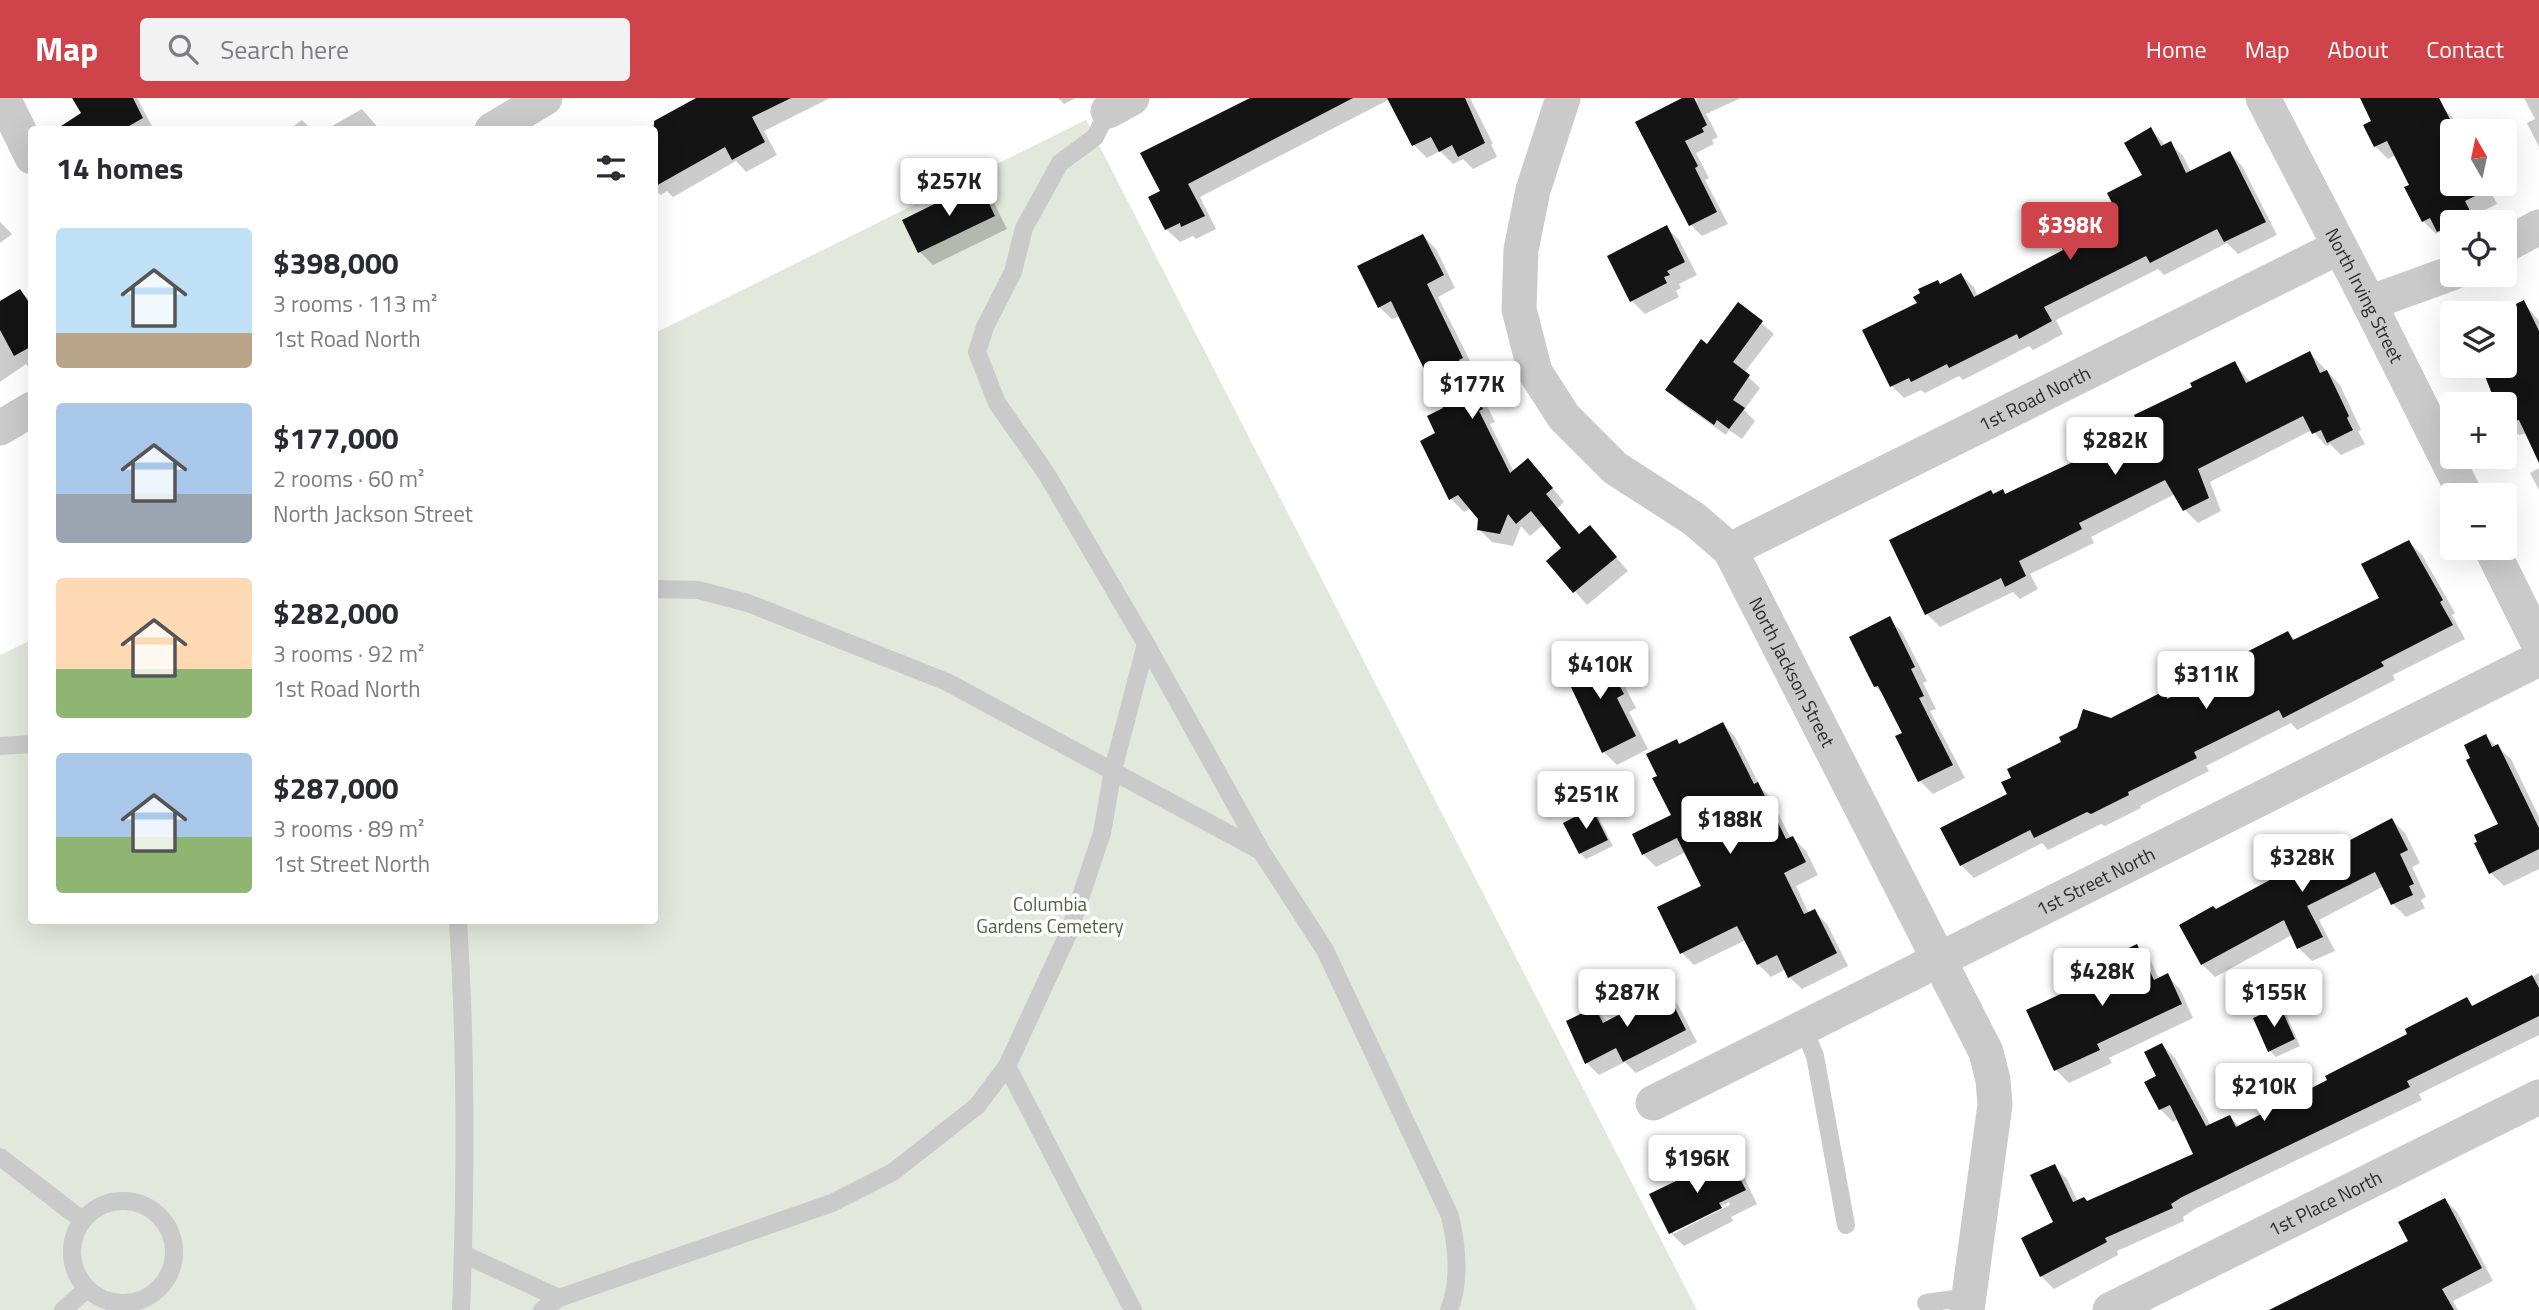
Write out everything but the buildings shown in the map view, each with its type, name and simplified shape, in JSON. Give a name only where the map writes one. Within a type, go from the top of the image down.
[{"type":"street","points":[[3,98],[28,149]]},
{"type":"street","name":"North Jackson Street","points":[[1563,98],[1533,190],[1521,250],[1519,309],[1535,372],[1564,417],[1615,468],[1694,519],[1730,550],[1986,1052],[1993,1080],[1995,1105],[1968,1303]]},
{"type":"street","name":"North Irving Street","points":[[2263,98],[2459,483]]},
{"type":"street","points":[[498,126],[539,99]]},
{"type":"street","points":[[2517,239],[2539,227]]},
{"type":"street","name":"1st Road North","points":[[1730,550],[2339,247]]},
{"type":"street","points":[[2369,303],[2440,277]]},
{"type":"street","points":[[0,428],[28,411]]},
{"type":"street","points":[[2497,560],[2539,645]]},
{"type":"street","name":"1st Street North","points":[[1653,1102],[2539,659]]},
{"type":"street","name":"1st Place North","points":[[2110,1310],[2539,1097]]},
{"type":"lane","points":[[1120,104],[1095,137],[1060,163],[1024,228],[1013,272],[985,327],[977,352],[997,403],[1046,473],[1146,644],[1261,851],[1325,950],[1450,1216],[1455,1236],[1456,1263],[1455,1295],[1449,1310]]},
{"type":"lane","points":[[658,589],[698,590],[748,603],[947,682],[1261,851]]},
{"type":"lane","points":[[542,1310],[559,1298],[832,1203],[893,1172],[977,1105],[1007,1066],[1069,932],[1102,833],[1112,770],[1146,644]]},
{"type":"lane","points":[[0,746],[28,744]]},
{"type":"lane","points":[[458,924],[462,989],[461,1310]]},
{"type":"lane","points":[[1802,1027],[1815,1056],[1846,1225]]},
{"type":"lane","points":[[1007,1066],[1133,1310]]},
{"type":"lane","points":[[0,1157],[82,1220]]},
{"type":"lane","points":[[129,1200],[146,1205],[160,1216],[170,1231],[174,1248],[173,1265],[165,1282],[153,1294],[136,1301],[119,1303],[102,1299],[87,1289],[77,1277],[72,1263],[74,1233],[82,1220],[95,1208],[111,1201],[129,1200]]},
{"type":"lane","points":[[463,1254],[559,1298]]},
{"type":"lane","points":[[63,1310],[87,1289]]},
{"type":"lane","points":[[1926,1303],[1968,1303]]},
{"type":"green space","name":"Columbia Gardens Cemetery","points":[[1086,120],[1697,1310],[0,1310],[0,655],[28,641],[28,924],[658,924],[658,332]]}]
